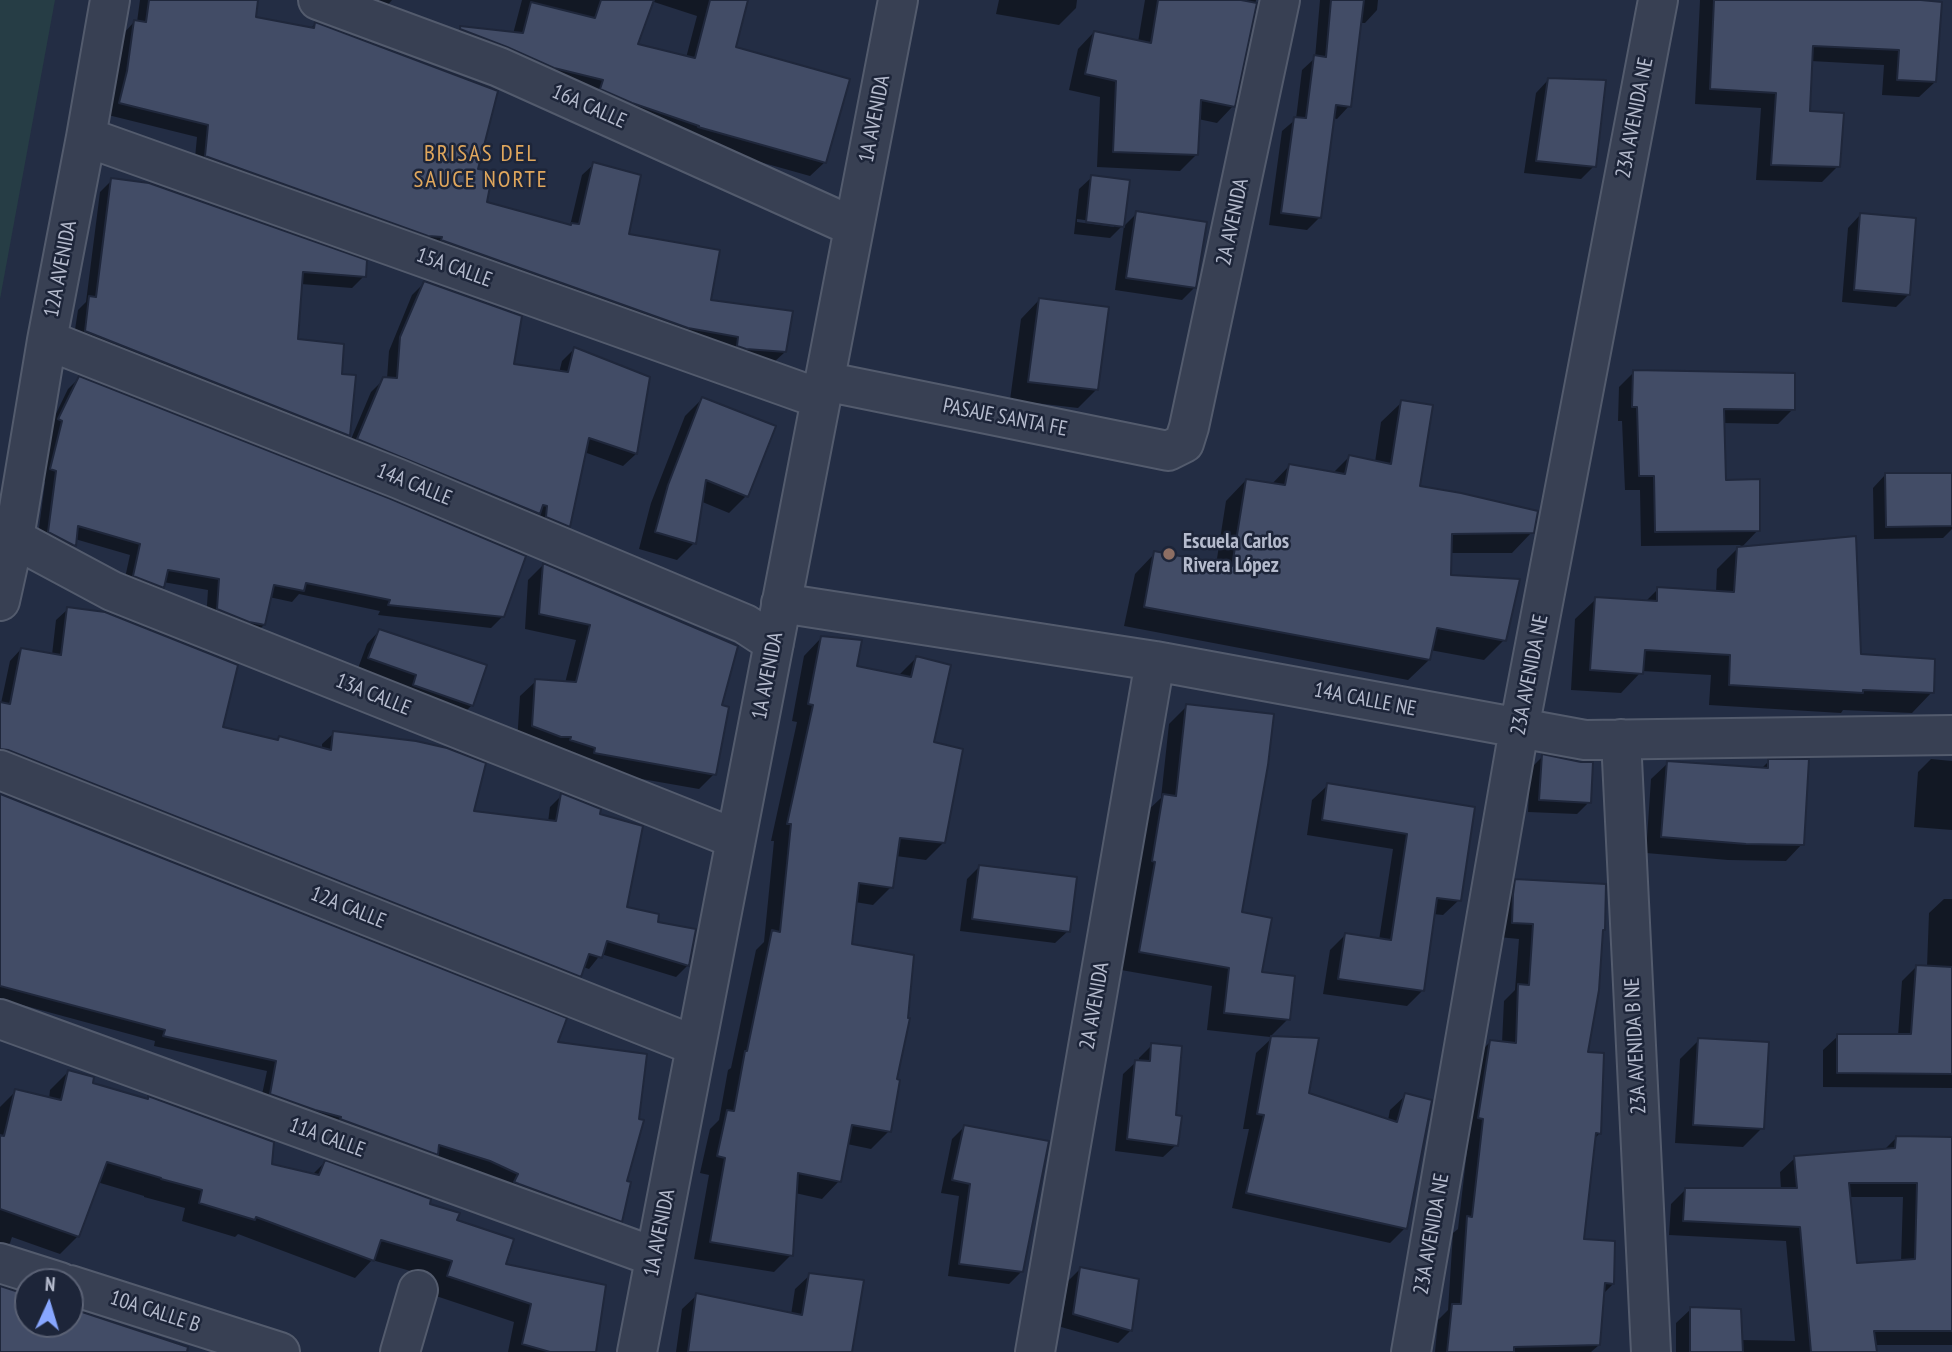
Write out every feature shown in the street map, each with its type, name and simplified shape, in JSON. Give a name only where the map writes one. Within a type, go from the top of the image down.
[{"type":"street","name":"12A AVENIDA","points":[[1,587],[7,535],[47,340],[110,0]]},
{"type":"street","name":"16A CALLE","points":[[318,0],[499,67],[854,228]]},
{"type":"street","name":"1A AVENIDA","points":[[637,1352],[896,0]]},
{"type":"street","name":"2A AVENIDA","points":[[1184,443],[1280,0]]},
{"type":"street","name":"23A AVENIDA NE","points":[[1411,1352],[1520,729],[1658,0]]},
{"type":"street","name":"15A CALLE","points":[[86,137],[823,390]]},
{"type":"street","name":"14A CALLE","points":[[47,340],[412,484],[745,624],[774,643]]},
{"type":"street","name":"PASAJE SANTA FE","points":[[823,390],[1168,451],[1184,443]]},
{"type":"street","name":"13A CALLE","points":[[7,535],[112,591],[736,839]]},
{"type":"street","name":"14A CALLE NE","points":[[782,603],[1155,661],[1585,740],[1952,735]]},
{"type":"street","name":"2A AVENIDA","points":[[1035,1352],[1155,661]]},
{"type":"street","name":"23A AVENIDA B NE","points":[[1621,739],[1651,1352]]},
{"type":"street","name":"12A CALLE","points":[[0,769],[696,1046]]},
{"type":"street","name":"11A CALLE","points":[[0,1019],[655,1257]]},
{"type":"street","name":"10A CALLE B","points":[[84,1289],[280,1352]]},
{"type":"street","points":[[400,1352],[418,1290]]},
{"type":"shaded area","points":[[0,0],[55,0],[0,299]]},
{"type":"building","points":[[149,0],[258,0],[256,17],[314,28],[315,22],[498,91],[478,169],[493,171],[487,202],[571,225],[579,224],[593,162],[641,175],[629,234],[720,250],[711,300],[793,311],[786,352],[737,346],[738,337],[688,328],[441,240],[442,237],[428,236],[205,156],[208,125],[119,103],[127,71],[134,20],[146,22]]},
{"type":"building","points":[[601,0],[654,0],[638,44],[695,58],[710,0],[748,0],[736,47],[850,79],[826,163],[698,127],[632,103],[600,89],[603,80],[554,68],[460,29],[460,26],[523,33],[531,2],[595,18]]},
{"type":"building","points":[[1158,0],[1241,0],[1257,3],[1235,107],[1201,100],[1198,155],[1113,152],[1116,81],[1085,74],[1094,31],[1151,43]]},
{"type":"building","points":[[1331,0],[1364,0],[1351,107],[1336,105],[1321,218],[1281,213],[1294,117],[1306,118],[1314,55],[1326,57]]},
{"type":"building","points":[[1714,0],[1942,2],[1936,82],[1897,80],[1899,50],[1813,46],[1810,111],[1844,113],[1840,167],[1771,165],[1776,93],[1710,89]]},
{"type":"building","points":[[1548,78],[1606,80],[1596,167],[1536,161]]},
{"type":"building","points":[[1091,175],[1130,180],[1124,227],[1086,222]]},
{"type":"building","points":[[111,178],[149,183],[367,260],[366,277],[303,272],[298,339],[344,344],[342,374],[356,375],[350,436],[85,331],[89,296],[96,297]]},
{"type":"building","points":[[1136,211],[1207,222],[1196,288],[1126,278]]},
{"type":"building","points":[[1860,213],[1916,218],[1910,295],[1854,290]]},
{"type":"building","points":[[424,281],[522,316],[514,364],[568,372],[574,347],[650,377],[637,454],[589,438],[570,527],[546,517],[547,506],[543,505],[540,514],[357,439],[383,377],[397,378],[400,337]]},
{"type":"building","points":[[1039,298],[1109,307],[1098,390],[1028,382]]},
{"type":"building","points":[[1633,370],[1795,373],[1795,410],[1724,409],[1726,480],[1760,479],[1760,531],[1655,532],[1654,476],[1639,476],[1637,407],[1632,407]]},
{"type":"building","points":[[79,376],[391,499],[526,556],[504,617],[388,605],[390,600],[306,583],[304,591],[274,585],[265,625],[249,622],[217,609],[219,579],[168,570],[164,588],[133,576],[140,544],[78,526],[76,546],[48,532],[56,471],[50,469],[62,421],[58,419]]},
{"type":"building","points":[[702,397],[776,426],[748,497],[706,480],[696,544],[655,532],[668,485]]},
{"type":"building","points":[[1401,400],[1433,405],[1420,486],[1538,511],[1534,533],[1452,534],[1451,575],[1520,579],[1506,641],[1437,628],[1430,660],[1144,607],[1154,551],[1232,566],[1246,479],[1285,485],[1289,464],[1345,474],[1349,455],[1391,464]]},
{"type":"building","points":[[1885,473],[1952,473],[1952,526],[1886,527]]},
{"type":"building","points":[[1856,536],[1861,654],[1935,659],[1934,693],[1863,690],[1863,693],[1729,685],[1730,655],[1645,650],[1643,674],[1590,670],[1595,597],[1657,601],[1657,587],[1734,592],[1737,547]]},
{"type":"building","points":[[543,563],[738,646],[722,705],[729,707],[716,775],[594,753],[595,748],[570,740],[571,737],[561,737],[532,726],[535,679],[576,682],[590,625],[539,614]]},
{"type":"building","points":[[67,607],[105,612],[238,665],[223,727],[278,740],[279,736],[331,750],[333,731],[416,741],[447,748],[486,763],[474,811],[556,821],[561,793],[601,809],[600,814],[643,826],[627,907],[659,914],[658,922],[696,929],[689,966],[607,941],[602,958],[589,954],[581,977],[0,749],[0,702],[10,704],[21,648],[61,655]]},
{"type":"building","points":[[379,629],[487,665],[473,706],[413,685],[416,675],[368,658]]},
{"type":"building","points":[[821,636],[862,640],[857,666],[911,677],[916,656],[951,665],[934,742],[963,749],[945,843],[900,838],[893,888],[859,883],[852,944],[914,955],[910,1018],[897,1079],[900,1080],[891,1132],[852,1125],[841,1182],[798,1173],[793,1256],[710,1242],[725,1158],[717,1156],[727,1110],[734,1111],[772,930],[780,932],[791,824],[787,824],[813,705],[808,704]]},
{"type":"building","points":[[1186,704],[1274,714],[1268,765],[1242,912],[1272,918],[1262,972],[1295,976],[1290,1020],[1224,1013],[1229,968],[1139,952],[1155,862],[1152,861],[1163,794],[1176,796]]},
{"type":"building","points":[[1542,754],[1593,762],[1591,803],[1539,800]]},
{"type":"building","points":[[1768,759],[1809,759],[1804,845],[1746,844],[1661,837],[1667,761],[1768,768]]},
{"type":"building","points":[[1327,783],[1475,807],[1461,901],[1437,898],[1424,991],[1338,979],[1345,933],[1391,940],[1407,834],[1322,820]]},
{"type":"building","points":[[0,794],[567,1018],[558,1042],[647,1054],[639,1119],[644,1120],[627,1181],[631,1182],[622,1222],[514,1182],[518,1174],[490,1161],[439,1145],[438,1155],[340,1119],[341,1117],[270,1094],[276,1061],[163,1036],[165,1030],[0,986]]},
{"type":"building","points":[[979,865],[1077,877],[1070,932],[972,919]]},
{"type":"building","points":[[1515,879],[1606,884],[1599,990],[1588,1052],[1604,1053],[1601,1134],[1596,1133],[1584,1239],[1615,1241],[1614,1284],[1605,1283],[1600,1345],[1514,1347],[1514,1352],[1447,1352],[1452,1304],[1461,1304],[1467,1216],[1472,1217],[1483,1119],[1478,1118],[1490,1040],[1516,1043],[1518,984],[1529,985],[1533,924],[1512,923]]},
{"type":"building","points":[[1916,965],[1952,967],[1952,1074],[1837,1073],[1837,1034],[1911,1034]]},
{"type":"building","points":[[1271,1036],[1319,1038],[1309,1093],[1397,1122],[1405,1093],[1432,1100],[1407,1229],[1246,1193],[1264,1115],[1257,1114]]},
{"type":"building","points":[[1698,1038],[1769,1042],[1764,1129],[1693,1125]]},
{"type":"building","points":[[1151,1043],[1182,1046],[1176,1115],[1182,1116],[1178,1146],[1127,1139],[1135,1060],[1150,1061]]},
{"type":"building","points":[[68,1070],[94,1077],[93,1083],[148,1099],[148,1096],[274,1142],[272,1164],[319,1175],[325,1160],[431,1199],[430,1204],[460,1213],[457,1220],[514,1239],[506,1264],[606,1285],[596,1352],[550,1352],[522,1344],[531,1304],[447,1276],[452,1261],[381,1240],[374,1261],[256,1217],[255,1220],[199,1203],[202,1190],[107,1162],[79,1237],[0,1209],[0,1135],[4,1136],[15,1089],[61,1100]]},
{"type":"building","points":[[964,1125],[1049,1141],[1023,1272],[959,1264],[970,1184],[952,1180]]},
{"type":"building","points":[[1896,1136],[1952,1137],[1952,1331],[1874,1331],[1877,1352],[1811,1352],[1800,1227],[1683,1221],[1685,1188],[1797,1188],[1794,1156],[1895,1148]],"holes":[[[1849,1183],[1917,1183],[1915,1259],[1857,1263]]]},
{"type":"building","points":[[1080,1267],[1139,1279],[1132,1331],[1073,1314]]},
{"type":"building","points":[[809,1273],[864,1280],[852,1352],[688,1352],[696,1293],[802,1315]]},
{"type":"building","points":[[0,1286],[14,1290],[14,1338],[84,1338],[84,1313],[188,1347],[187,1352],[0,1352]]},
{"type":"building","points":[[1690,1307],[1741,1309],[1743,1352],[1690,1352]]},
{"type":"place","name":"Escuela Carlos Rivera López","points":[[1169,554]]},
{"type":"district","name":"BRISAS DEL SAUCE NORTE","points":[[481,167]]}]
